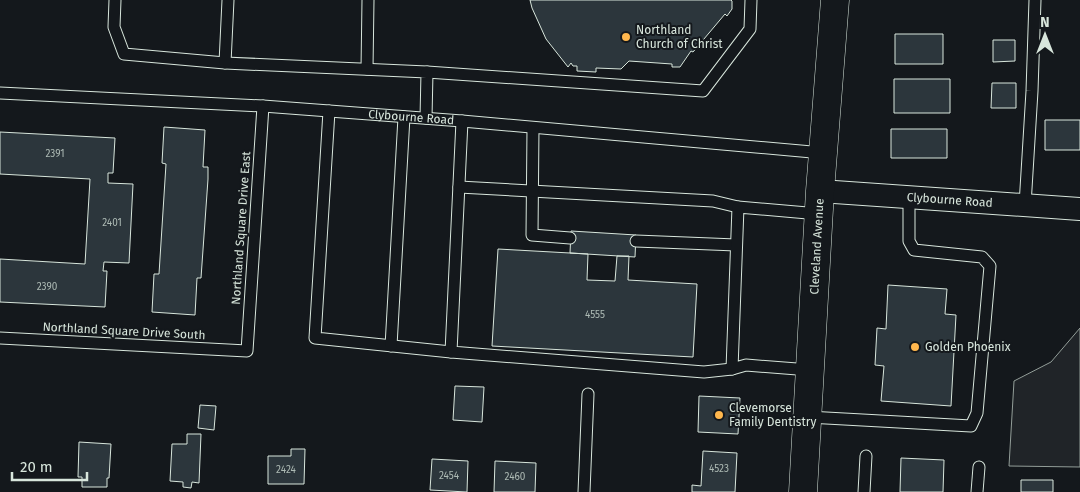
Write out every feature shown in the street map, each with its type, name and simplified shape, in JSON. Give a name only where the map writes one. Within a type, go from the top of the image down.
[{"type":"main road","name":"Cleveland Avenue","points":[[803,492],[823,153],[835,0]]},
{"type":"street","name":"Clybourne Road","points":[[820,203],[909,197],[1080,209]]},
{"type":"lane","points":[[115,0],[114,27],[124,54],[225,63],[427,72],[703,91],[750,29],[751,0]]},
{"type":"lane","points":[[225,63],[228,0]]},
{"type":"lane","points":[[367,69],[368,0]]},
{"type":"lane","points":[[1025,205],[1035,0]]},
{"type":"lane","points":[[426,118],[427,72]]},
{"type":"lane","name":"Clybourne Road","points":[[0,93],[262,106],[404,116],[823,153]]},
{"type":"lane","name":"Northland Square Drive East","points":[[247,351],[262,106]]},
{"type":"lane","points":[[329,111],[315,338],[451,352],[704,372],[732,369],[746,365],[810,370]]},
{"type":"lane","points":[[391,346],[404,116]]},
{"type":"lane","points":[[451,352],[462,121]]},
{"type":"lane","points":[[533,128],[532,235],[570,238]]},
{"type":"lane","points":[[459,187],[713,201],[738,208],[820,203]]},
{"type":"lane","points":[[808,417],[971,426],[977,413],[990,266],[982,257],[914,250],[909,241],[909,197]]},
{"type":"lane","points":[[732,369],[738,208]]},
{"type":"lane","points":[[636,240],[736,245]]},
{"type":"lane","name":"Northland Square Drive South","points":[[0,338],[247,351]]},
{"type":"lane","points":[[584,492],[588,394]]},
{"type":"lane","points":[[864,492],[866,456]]},
{"type":"lane","points":[[977,492],[979,467]]},
{"type":"shaded area","points":[[1080,328],[1080,467],[1009,466],[1014,381],[1051,362]]},
{"type":"building","name":"Northland Church of Christ","points":[[530,0],[731,0],[732,9],[727,16],[725,14],[693,52],[691,51],[680,67],[672,67],[672,64],[629,61],[621,69],[596,68],[596,72],[577,71],[577,66],[573,66],[571,63],[568,67],[546,39]]},
{"type":"building","points":[[895,34],[943,34],[943,64],[895,64]]},
{"type":"building","points":[[993,40],[1015,40],[1015,61],[993,62]]},
{"type":"building","points":[[894,79],[950,79],[950,113],[894,113]]},
{"type":"building","points":[[992,83],[1016,83],[1016,108],[991,108]]},
{"type":"building","points":[[1045,120],[1080,120],[1080,150],[1045,150]]},
{"type":"building","points":[[164,127],[205,130],[203,167],[208,167],[208,179],[201,278],[197,278],[195,315],[152,312],[154,274],[159,274],[166,164],[162,163]]},
{"type":"building","points":[[891,129],[947,129],[947,158],[891,158]]},
{"type":"building","points":[[0,132],[115,138],[113,173],[108,173],[108,183],[133,184],[129,263],[104,262],[103,271],[107,271],[105,307],[0,302],[0,259],[85,264],[90,179],[0,174]]},
{"type":"building","points":[[571,231],[636,235],[635,257],[570,253]]},
{"type":"building","points":[[498,249],[588,254],[587,280],[615,281],[617,256],[629,256],[628,280],[697,284],[693,357],[492,346]]},
{"type":"building","name":"Golden Phoenix","points":[[888,285],[947,289],[945,314],[956,315],[951,406],[881,401],[884,366],[875,365],[877,328],[886,329]]},
{"type":"building","points":[[455,386],[484,387],[482,422],[453,420]]},
{"type":"building","name":"Clevemorse Family Dentistry","points":[[699,396],[740,398],[738,434],[698,432]]},
{"type":"building","points":[[200,405],[216,406],[214,430],[198,428]]},
{"type":"building","points":[[187,434],[201,434],[199,483],[192,482],[191,488],[183,487],[183,482],[170,481],[172,444],[187,444]]},
{"type":"building","points":[[79,442],[111,444],[107,487],[82,487],[82,477],[78,477]]},
{"type":"building","points":[[291,449],[305,449],[304,484],[268,484],[268,456],[291,456]]},
{"type":"building","points":[[703,451],[737,453],[735,492],[692,492],[692,485],[701,486]]},
{"type":"building","points":[[901,458],[944,460],[943,492],[900,492]]},
{"type":"building","points":[[432,459],[468,461],[467,492],[430,490]]},
{"type":"building","points":[[495,461],[536,463],[535,492],[494,492]]},
{"type":"building","points":[[1021,480],[1053,480],[1053,492],[1021,492]]},
{"type":"place","name":"Northland Church of Christ","points":[[626,37]]},
{"type":"place","name":"Golden Phoenix","points":[[915,347]]},
{"type":"place","name":"Clevemorse Family Dentistry","points":[[719,415]]}]
